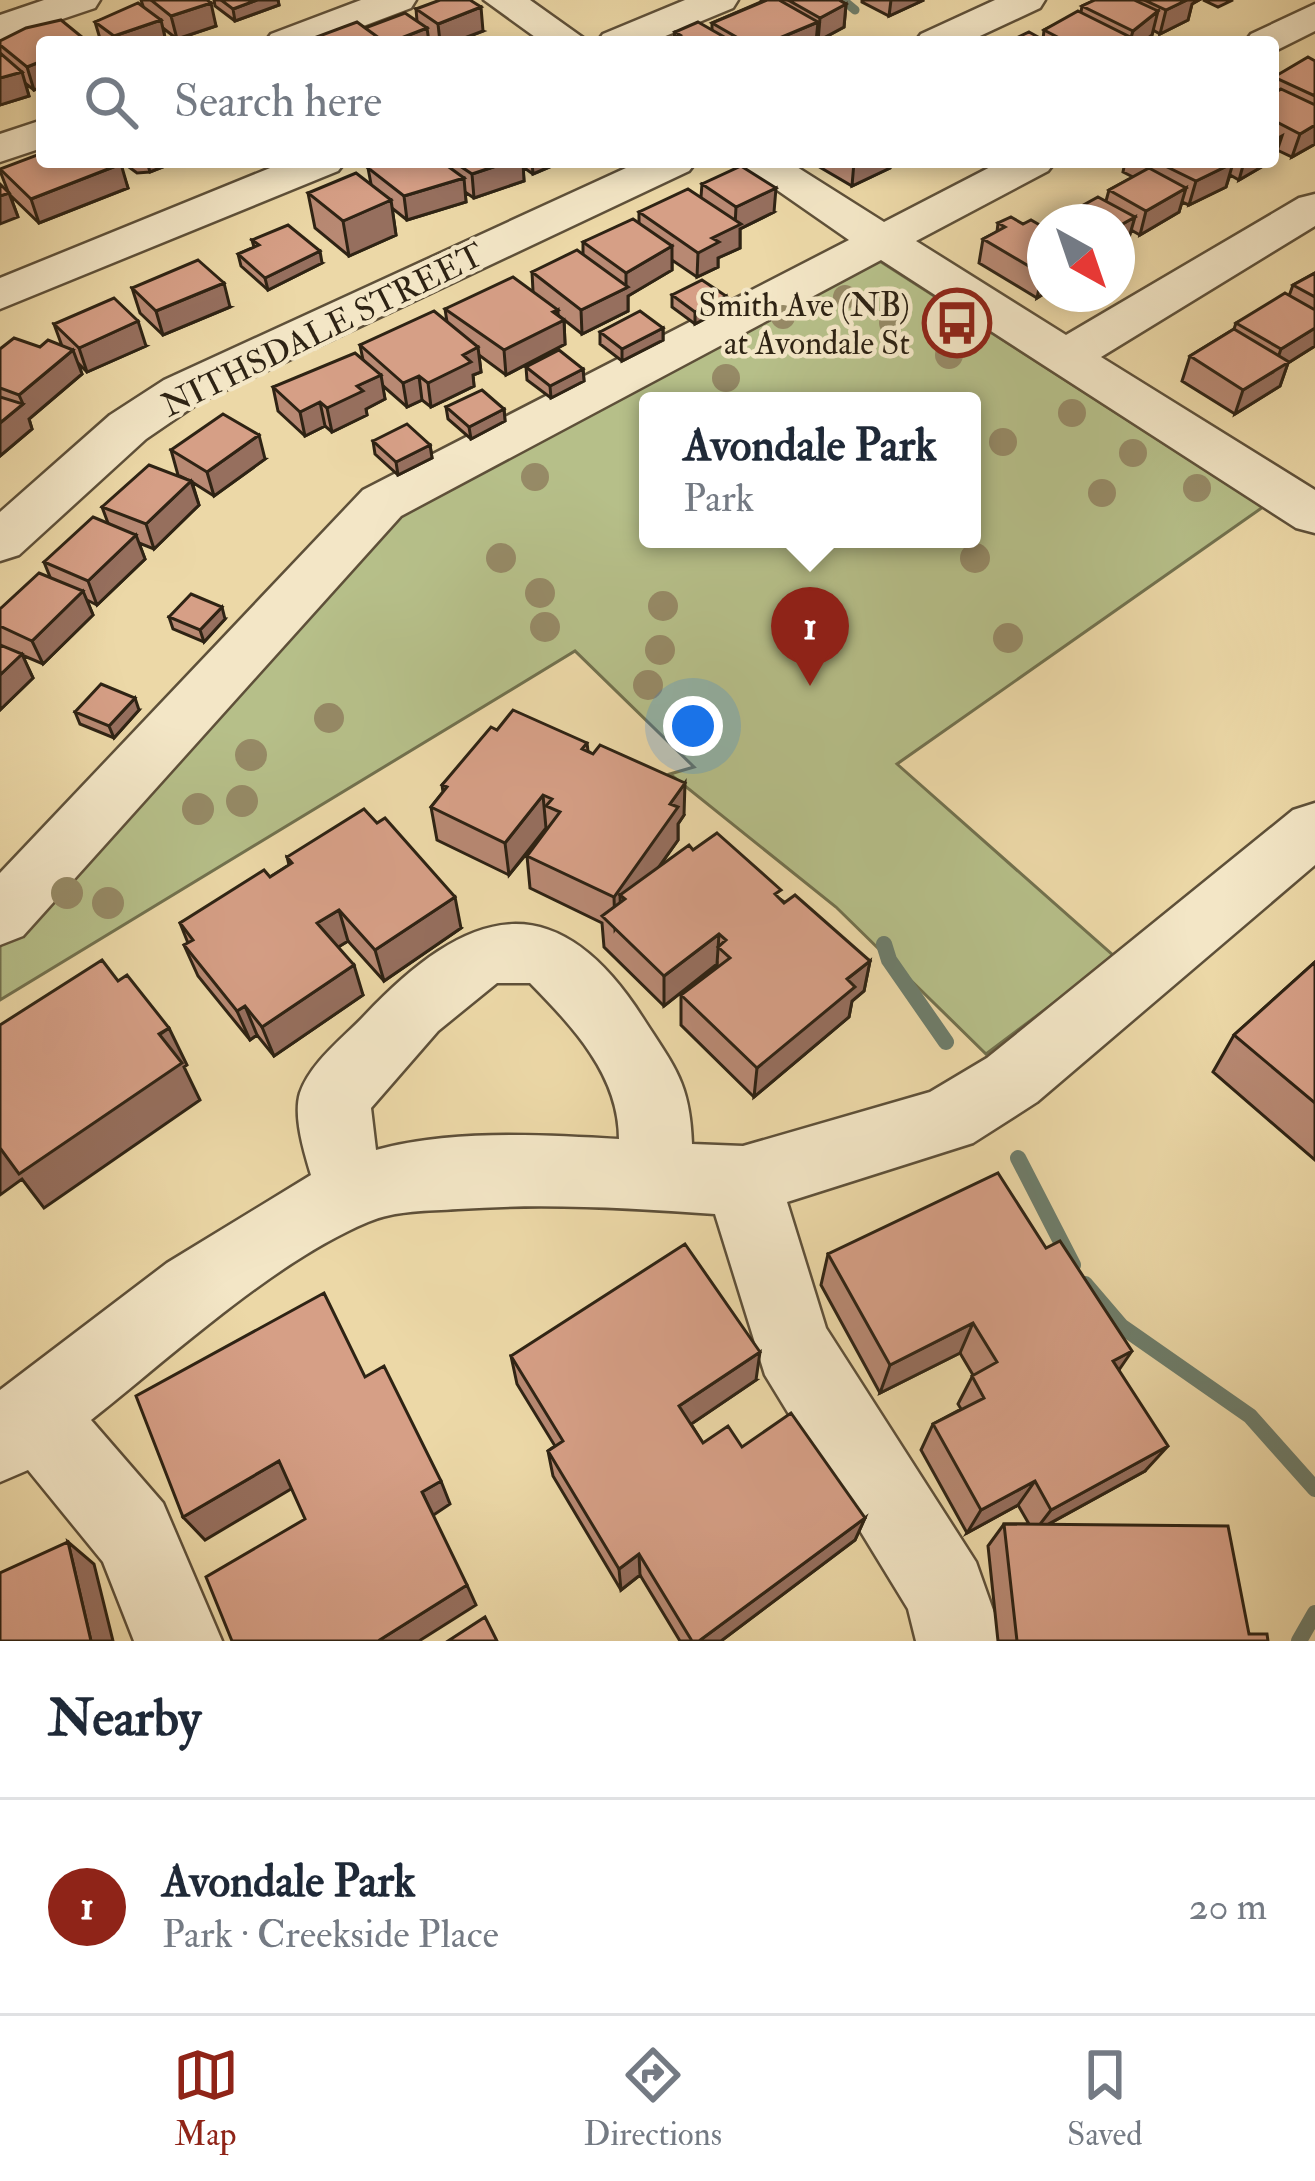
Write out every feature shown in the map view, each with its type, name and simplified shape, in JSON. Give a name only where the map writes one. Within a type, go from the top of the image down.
[{"type":"street","points":[[0,28],[81,0]]},
{"type":"street","points":[[301,36],[398,0]]},
{"type":"street","points":[[502,0],[559,36]]},
{"type":"street","points":[[632,36],[719,0]]},
{"type":"street","points":[[948,36],[1026,0]]},
{"type":"street","points":[[1277,36],[1315,16]]},
{"type":"street","points":[[0,149],[36,135]]},
{"type":"street","points":[[0,295],[308,168]]},
{"type":"street","name":"NITHSDALE STREET","points":[[0,542],[128,427],[195,384],[661,168]]},
{"type":"street","points":[[768,168],[1065,357],[1304,493]]},
{"type":"street","points":[[0,917],[382,503],[1021,168]]},
{"type":"street","points":[[1065,357],[1315,208]]},
{"type":"street","points":[[178,1641],[134,1533],[76,1469],[18,1425],[194,1290],[301,1218],[355,1191],[400,1178],[543,1169],[656,1172],[742,1181],[874,1146],[964,1110],[1012,1079],[1315,827]]},
{"type":"street","points":[[355,1191],[340,1151],[334,1098],[413,1010],[483,955],[545,954],[598,1008],[655,1098],[656,1172]]},
{"type":"street","points":[[742,1181],[793,1347],[946,1592],[960,1641]]},
{"type":"green space","points":[[864,251],[1263,507],[897,764],[1115,957],[986,1054],[836,907],[670,774],[694,767],[575,651],[0,1000],[0,917],[382,503]]},
{"type":"building","points":[[151,0],[207,0],[211,3],[171,16]]},
{"type":"building","points":[[221,0],[257,0],[233,9]]},
{"type":"building","points":[[440,0],[470,0],[481,7],[438,24],[416,9]]},
{"type":"building","points":[[767,0],[779,0],[818,22],[784,36],[735,36],[712,23]]},
{"type":"building","points":[[788,0],[839,0],[846,4],[820,18]]},
{"type":"building","points":[[1095,0],[1134,0],[1158,11],[1133,31],[1082,6]]},
{"type":"building","points":[[1144,0],[1187,0],[1166,10]]},
{"type":"building","points":[[138,3],[161,20],[114,36],[95,22]]},
{"type":"building","points":[[1078,11],[1128,36],[1056,36],[1044,30]]},
{"type":"building","points":[[405,13],[427,28],[406,36],[376,36],[365,28]]},
{"type":"building","points":[[61,20],[81,36],[36,36],[36,63],[27,67],[0,45],[26,28]]},
{"type":"building","points":[[357,22],[376,36],[319,36]]},
{"type":"building","points":[[698,22],[722,36],[678,36],[675,32]]},
{"type":"building","points":[[0,53],[22,72],[0,78]]},
{"type":"building","points":[[1308,57],[1315,61],[1315,96],[1279,79],[1279,74]]},
{"type":"building","points":[[1279,90],[1315,105],[1315,125],[1300,134],[1279,123]]},
{"type":"building","points":[[36,155],[36,168],[111,168],[31,199],[0,169]]},
{"type":"building","points":[[368,168],[450,168],[464,178],[404,196]]},
{"type":"building","points":[[744,168],[776,188],[736,207],[702,184]]},
{"type":"building","points":[[1149,168],[1186,188],[1146,211],[1109,190]]},
{"type":"building","points":[[1169,168],[1223,168],[1196,181]]},
{"type":"building","points":[[356,173],[391,200],[343,221],[308,193]]},
{"type":"building","points":[[688,189],[741,224],[712,238],[719,242],[698,253],[639,212]]},
{"type":"building","points":[[1011,217],[1027,222],[1027,265],[983,239],[1005,227],[998,223]]},
{"type":"building","points":[[633,219],[672,246],[626,273],[583,242]]},
{"type":"building","points":[[288,225],[320,251],[265,278],[238,254],[259,245],[252,240]]},
{"type":"building","points":[[577,250],[628,287],[581,310],[532,272]]},
{"type":"building","points":[[198,260],[224,283],[156,311],[132,288]]},
{"type":"building","points":[[1315,273],[1315,297],[1293,285]]},
{"type":"building","points":[[513,277],[558,310],[553,312],[564,320],[504,350],[445,309]]},
{"type":"building","points":[[702,280],[726,296],[695,312],[672,295]]},
{"type":"building","points":[[1285,293],[1315,310],[1315,328],[1281,349],[1236,323]]},
{"type":"building","points":[[114,298],[138,321],[79,348],[54,324]]},
{"type":"building","points":[[434,311],[478,347],[463,355],[471,362],[428,383],[419,376],[403,383],[360,345]]},
{"type":"building","points":[[640,311],[663,328],[622,349],[600,332]]},
{"type":"building","points":[[1234,329],[1289,362],[1243,390],[1190,356]]},
{"type":"building","points":[[14,338],[40,347],[48,340],[73,350],[19,395],[0,388],[0,349]]},
{"type":"building","points":[[559,350],[583,369],[550,386],[526,367]]},
{"type":"building","points":[[355,353],[381,375],[357,386],[363,391],[327,408],[320,402],[300,412],[273,387]]},
{"type":"building","points":[[482,390],[504,409],[469,427],[446,407]]},
{"type":"building","points":[[0,397],[23,404],[0,423]]},
{"type":"building","points":[[223,414],[259,435],[207,472],[171,450]]},
{"type":"building","points":[[407,424],[430,445],[396,462],[373,441]]},
{"type":"building","points":[[149,465],[191,481],[146,524],[102,507]]},
{"type":"building","points":[[93,517],[136,535],[88,581],[44,562]]},
{"type":"building","points":[[39,573],[83,591],[32,641],[0,626],[0,609]]},
{"type":"building","points":[[191,594],[222,607],[200,630],[169,617]]},
{"type":"building","points":[[0,645],[22,654],[0,675]]},
{"type":"building","points":[[101,684],[135,698],[109,726],[75,712]]},
{"type":"building","points":[[513,710],[587,743],[582,749],[593,754],[600,745],[685,783],[670,804],[678,807],[614,897],[527,856],[560,812],[546,806],[552,799],[543,795],[505,843],[431,807],[447,787],[442,785],[491,727],[497,730]]},
{"type":"building","points":[[364,809],[377,823],[385,818],[455,897],[375,950],[339,910],[317,923],[354,965],[262,1027],[245,1006],[237,1011],[184,945],[193,940],[180,923],[264,870],[270,877],[292,863],[287,857]]},
{"type":"building","points":[[717,833],[781,890],[775,894],[784,903],[795,895],[870,961],[847,979],[855,987],[757,1068],[681,995],[730,958],[718,947],[726,940],[719,934],[664,976],[602,916],[625,899],[620,895],[689,845],[693,850]]},
{"type":"building","points":[[102,960],[118,981],[127,975],[169,1028],[159,1034],[182,1063],[19,1174],[0,1148],[0,1025]]},
{"type":"building","points":[[1315,962],[1315,1103],[1234,1035]]},
{"type":"building","points":[[998,1173],[1046,1248],[1060,1241],[1132,1351],[1113,1361],[1168,1446],[1051,1510],[1035,1481],[981,1510],[933,1424],[984,1398],[972,1376],[997,1362],[973,1323],[890,1365],[828,1254]]},
{"type":"building","points":[[685,1244],[760,1352],[679,1406],[703,1443],[728,1426],[742,1447],[791,1413],[865,1518],[699,1641],[692,1641],[639,1554],[619,1569],[548,1451],[563,1441],[511,1356]]},
{"type":"building","points":[[324,1293],[365,1377],[384,1366],[441,1481],[422,1492],[467,1585],[378,1641],[232,1641],[206,1577],[305,1519],[279,1461],[183,1517],[136,1396]]},
{"type":"building","points":[[1004,1524],[1228,1526],[1249,1634],[1267,1634],[1268,1641],[1017,1641]]},
{"type":"building","points":[[68,1542],[91,1641],[0,1641],[0,1573]]},
{"type":"building","points":[[485,1617],[497,1641],[448,1641]]},
{"type":"waterway","points":[[843,0],[855,10]]},
{"type":"waterway","points":[[884,944],[889,960],[946,1042]]},
{"type":"waterway","points":[[1018,1158],[1073,1265]]},
{"type":"waterway","points":[[1085,1284],[1121,1326],[1250,1416],[1315,1489]]},
{"type":"waterway","points":[[1299,1641],[1315,1613]]},
{"type":"place","name":"Smith Ave (NB) at Avondale St","points":[[957,323]]},
{"type":"place","name":"Avondale Park","points":[[810,686]]}]
